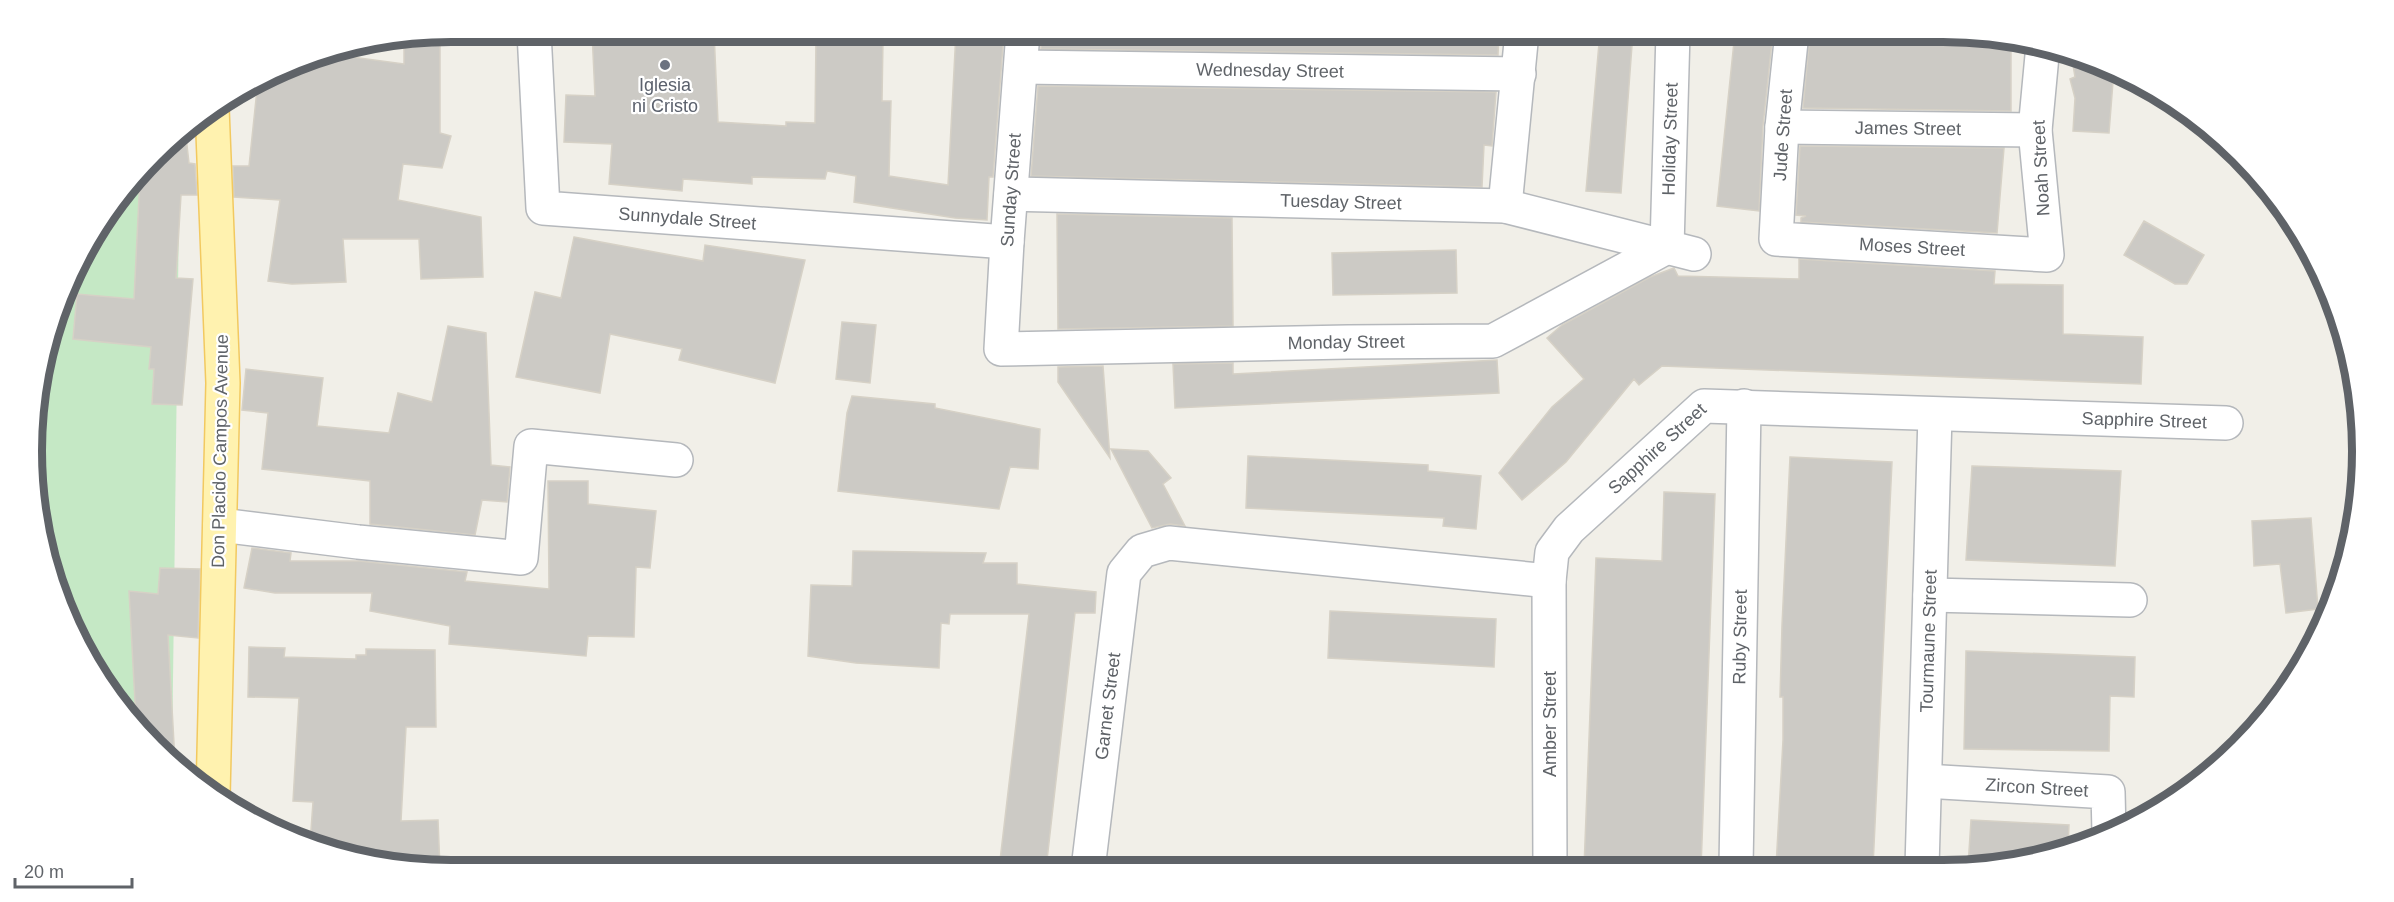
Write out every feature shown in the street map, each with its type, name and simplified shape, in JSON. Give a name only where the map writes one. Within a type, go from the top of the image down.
[{"type":"main road","name":"Don Placido Campos Avenue","points":[[212,119],[223,383],[213,783]]},
{"type":"street","name":"Sunnydale Street","points":[[535,42],[543,208],[1007,242]]},
{"type":"street","name":"Sunday Street","points":[[1001,349],[1022,42]]},
{"type":"street","points":[[1505,206],[1521,42]]},
{"type":"street","name":"Holiday Street","points":[[1673,42],[1681,251]]},
{"type":"street","name":"Jude Street","points":[[1776,238],[1782,127],[1791,42]]},
{"type":"street","name":"Noah Street","points":[[2042,54],[2036,130],[2047,255]]},
{"type":"street","name":"Wednesday Street","points":[[1021,67],[1518,74]]},
{"type":"street","name":"James Street","points":[[1782,127],[2036,130]]},
{"type":"street","name":"Tuesday Street","points":[[1011,194],[1505,206],[1681,251]]},
{"type":"street","name":"Moses Street","points":[[1776,238],[2047,255]]},
{"type":"street","name":"Monday Street","points":[[1001,349],[1492,341],[1681,251]]},
{"type":"street","name":"Sapphire Street","points":[[1549,581],[1552,552],[1569,529],[1704,406],[2226,423]]},
{"type":"street","name":"Ruby Street","points":[[1736,860],[1744,406]]},
{"type":"street","name":"Tourmaune Street","points":[[1922,860],[1935,415]]},
{"type":"street","points":[[220,525],[381,545],[520,558],[531,446],[676,460]]},
{"type":"street","name":"Garnet Street","points":[[1089,860],[1124,573],[1142,551],[1169,543],[1549,581]]},
{"type":"street","name":"Amber Street","points":[[1549,581],[1550,860]]},
{"type":"street","points":[[1930,595],[2130,600]]},
{"type":"street","name":"Zircon Street","points":[[1925,781],[2108,792],[2109,825]]},
{"type":"green space","points":[[180,144],[172,750],[143,721],[111,678],[97,656],[73,608],[50,531],[45,504],[42,451],[45,398],[50,371],[73,294],[97,246],[111,224],[143,181]]},
{"type":"building","points":[[440,42],[440,133],[451,136],[442,168],[403,164],[398,200],[481,217],[483,277],[421,279],[419,239],[343,239],[346,282],[292,284],[268,281],[280,200],[234,197],[233,166],[249,166],[257,91],[294,73],[345,56],[404,64],[404,45]]},
{"type":"building","points":[[592,42],[714,42],[718,122],[786,126],[786,122],[815,123],[816,42],[883,42],[882,101],[891,101],[889,176],[948,185],[955,42],[1003,42],[993,177],[989,177],[987,220],[955,218],[854,202],[856,176],[827,171],[825,179],[752,177],[752,184],[683,179],[682,191],[609,184],[612,144],[564,142],[566,95],[595,96]]},
{"type":"building","points":[[1041,42],[1499,42],[1498,55],[1041,49]]},
{"type":"building","points":[[1599,42],[1632,42],[1621,193],[1586,191]]},
{"type":"building","points":[[1734,42],[1772,42],[1763,126],[1759,211],[1717,206]]},
{"type":"building","points":[[1809,42],[1943,42],[2011,48],[2011,111],[1803,108]]},
{"type":"building","points":[[2073,64],[2113,79],[2109,133],[2073,131],[2075,98],[2070,79],[2075,77]]},
{"type":"building","points":[[1038,86],[1496,92],[1492,146],[1484,145],[1482,187],[1031,176]]},
{"type":"building","points":[[186,139],[189,163],[195,164],[197,195],[181,195],[176,278],[193,279],[182,405],[152,404],[154,369],[149,369],[151,347],[73,339],[77,294],[134,299],[140,185]]},
{"type":"building","points":[[1800,146],[2004,148],[1997,233],[1801,222],[1801,218],[1806,216],[1796,215]]},
{"type":"building","points":[[1057,214],[1232,218],[1233,326],[1058,329]]},
{"type":"building","points":[[2144,221],[2204,255],[2187,284],[2175,284],[2124,255]]},
{"type":"building","points":[[574,237],[703,261],[705,245],[805,260],[775,383],[679,360],[682,349],[610,334],[600,393],[516,377],[535,292],[561,298]]},
{"type":"building","points":[[1456,250],[1457,293],[1333,295],[1332,253]]},
{"type":"building","points":[[1799,259],[1995,271],[1994,284],[2063,285],[2063,334],[2143,337],[2141,384],[1662,366],[1639,385],[1634,379],[1566,462],[1522,500],[1499,473],[1552,407],[1584,379],[1547,338],[1562,325],[1650,277],[1674,268],[1678,276],[1799,279]]},
{"type":"building","points":[[842,322],[876,325],[870,383],[836,379]]},
{"type":"building","points":[[448,326],[486,333],[491,465],[510,467],[507,502],[482,500],[475,535],[370,524],[370,481],[262,469],[268,413],[242,410],[246,369],[323,378],[317,426],[389,433],[398,393],[432,402]]},
{"type":"building","points":[[1497,360],[1499,393],[1175,408],[1173,364],[1233,363],[1233,374]]},
{"type":"building","points":[[1103,366],[1110,458],[1058,382],[1058,367]]},
{"type":"building","points":[[852,396],[935,404],[935,408],[1040,429],[1038,469],[1010,467],[999,509],[838,491],[847,413]]},
{"type":"building","points":[[1111,449],[1148,451],[1171,478],[1163,484],[1185,526],[1170,524],[1152,528]]},
{"type":"building","points":[[1248,456],[1428,465],[1428,471],[1481,476],[1476,529],[1443,526],[1444,518],[1246,508]]},
{"type":"building","points":[[1790,457],[1892,462],[1873,860],[1776,860],[1783,740],[1783,697],[1780,697]]},
{"type":"building","points":[[1972,466],[2121,471],[2115,566],[1966,560]]},
{"type":"building","points":[[548,481],[588,481],[588,504],[656,511],[650,568],[636,567],[634,637],[588,636],[586,656],[449,644],[450,626],[370,611],[372,593],[275,593],[244,588],[252,548],[291,553],[290,561],[359,561],[467,572],[465,581],[549,589]]},
{"type":"building","points":[[1664,492],[1715,494],[1701,860],[1584,860],[1596,558],[1662,561]]},
{"type":"building","points":[[2311,518],[2318,609],[2286,613],[2280,564],[2254,566],[2252,521]]},
{"type":"building","points":[[853,551],[986,553],[983,563],[1017,563],[1017,584],[1096,592],[1095,613],[1075,613],[1047,860],[1000,860],[1029,614],[950,614],[949,624],[941,623],[939,668],[856,663],[808,656],[811,585],[852,586]]},
{"type":"building","points":[[160,568],[200,569],[198,638],[168,635],[174,752],[136,711],[129,591],[158,594]]},
{"type":"building","points":[[1330,611],[1496,619],[1494,667],[1328,658]]},
{"type":"building","points":[[249,647],[285,648],[284,657],[356,659],[356,655],[366,655],[366,649],[435,650],[436,727],[406,727],[401,821],[438,820],[440,860],[398,857],[371,852],[311,835],[313,802],[293,801],[299,698],[248,697]]},
{"type":"building","points":[[1966,651],[2135,657],[2134,697],[2110,696],[2109,751],[1964,749]]},
{"type":"building","points":[[1971,820],[2069,825],[2068,840],[2023,852],[1969,859]]},
{"type":"place","name":"Iglesia ni Cristo","points":[[665,65]]}]
